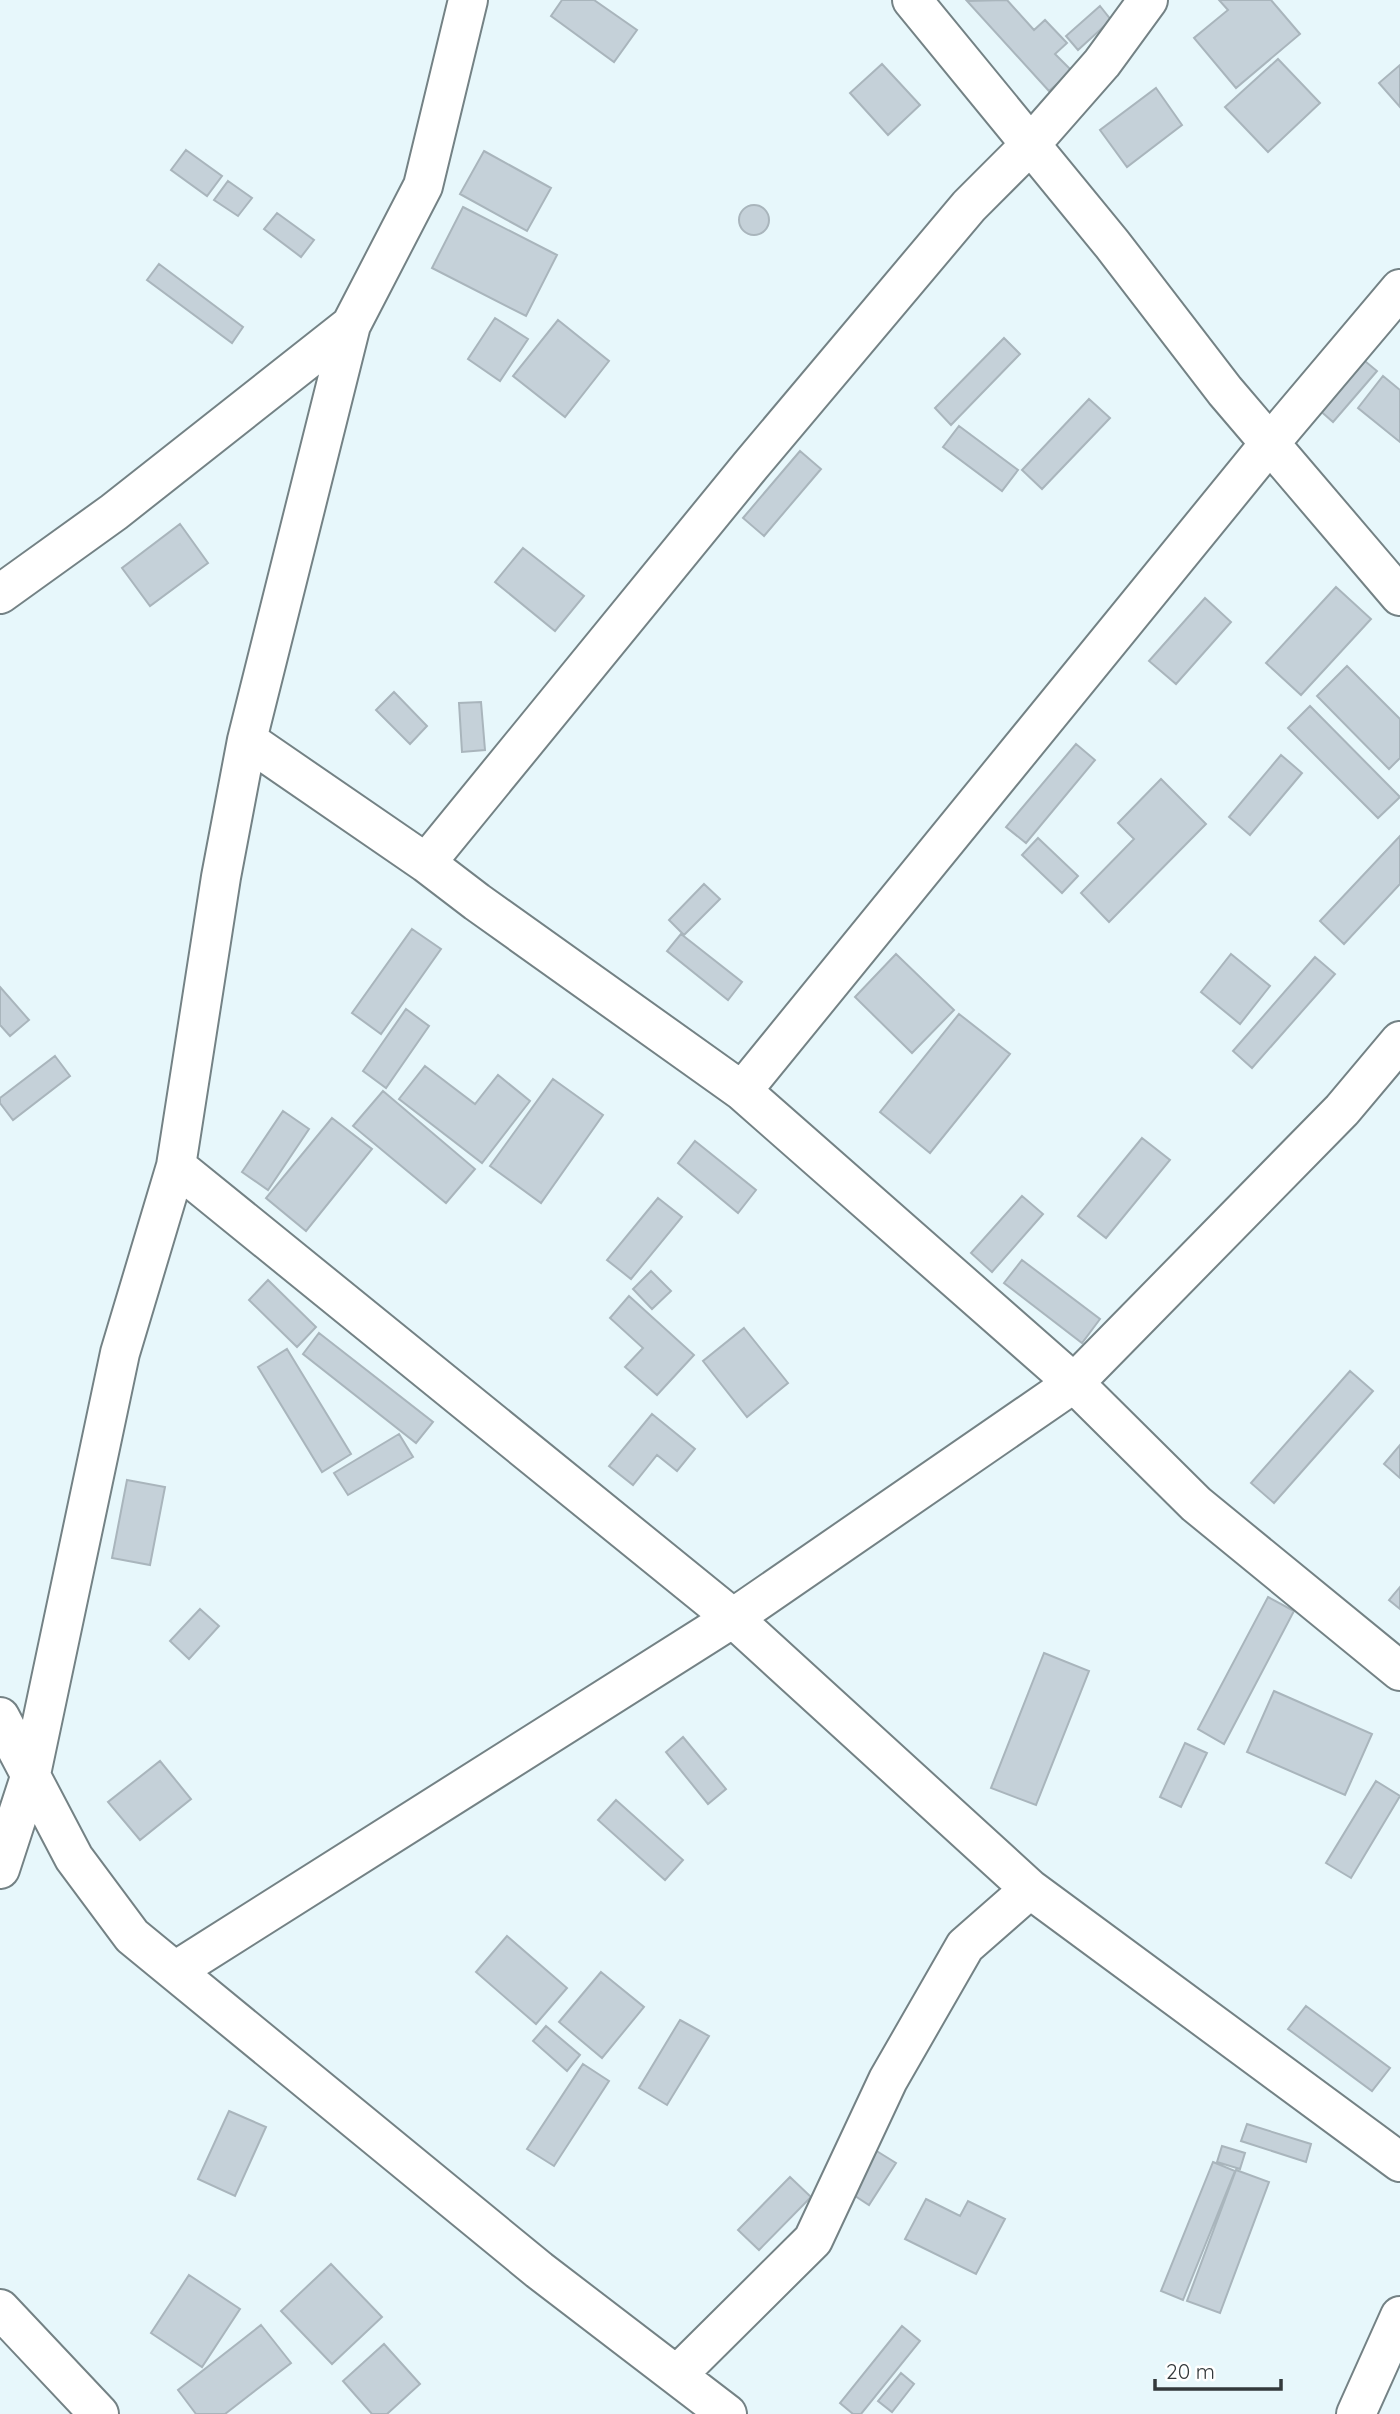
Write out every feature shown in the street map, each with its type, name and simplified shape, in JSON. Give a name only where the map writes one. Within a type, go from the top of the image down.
[{"type":"street","points":[[0,1869],[31,1774],[120,1353],[176,1166],[221,877],[247,740],[351,325],[423,186],[468,0]]},
{"type":"street","points":[[912,0],[1112,244],[1225,391],[1400,596]]},
{"type":"street","points":[[426,863],[768,444],[969,206],[1030,145],[1102,63],[1148,0]]},
{"type":"street","points":[[742,1091],[1270,443],[1400,289]]},
{"type":"street","points":[[0,594],[114,512],[351,325]]},
{"type":"street","points":[[247,740],[426,863],[742,1091],[1074,1383],[1196,1504],[1400,1671]]},
{"type":"street","points":[[175,1971],[733,1618],[1074,1383],[1342,1110],[1400,1041]]},
{"type":"street","points":[[176,1166],[733,1618],[1030,1889],[1400,2162]]},
{"type":"street","points":[[0,1717],[74,1858],[132,1936],[539,2270],[727,2414]]},
{"type":"street","points":[[677,2375],[813,2240],[888,2080],[965,1946],[1030,1889]]},
{"type":"street","points":[[0,2309],[99,2414]]},
{"type":"street","points":[[1356,2414],[1400,2316]]},
{"type":"building","points":[[562,0],[594,0],[637,30],[614,62],[551,16]]},
{"type":"building","points":[[1007,0],[1034,30],[1045,20],[1067,43],[1055,54],[1072,71],[1049,91],[967,1]]},
{"type":"building","points":[[1219,0],[1271,0],[1300,34],[1236,88],[1194,38],[1228,10]]},
{"type":"building","points":[[1100,6],[1111,20],[1078,50],[1066,36]]},
{"type":"building","points":[[1278,59],[1320,103],[1268,152],[1225,107]]},
{"type":"building","points":[[882,64],[920,105],[888,135],[850,93]]},
{"type":"building","points":[[1400,65],[1400,107],[1379,83]]},
{"type":"building","points":[[1156,88],[1182,125],[1127,167],[1100,130]]},
{"type":"building","points":[[186,150],[222,176],[207,196],[171,170]]},
{"type":"building","points":[[484,151],[551,188],[527,231],[460,194]]},
{"type":"building","points":[[228,181],[252,198],[238,216],[214,200]]},
{"type":"building","points":[[754,205],[760,206],[768,214],[768,226],[760,234],[754,235],[748,234],[740,226],[739,220],[740,214],[748,206]]},
{"type":"building","points":[[463,207],[557,255],[526,316],[432,268]]},
{"type":"building","points":[[277,213],[314,240],[301,257],[264,229]]},
{"type":"building","points":[[159,264],[243,327],[232,343],[147,280]]},
{"type":"building","points":[[495,318],[528,339],[500,381],[468,359]]},
{"type":"building","points":[[558,320],[609,361],[565,417],[513,376]]},
{"type":"building","points":[[1004,338],[1020,354],[951,425],[935,408]]},
{"type":"building","points":[[1360,357],[1377,371],[1333,422],[1317,408]]},
{"type":"building","points":[[1383,376],[1400,390],[1400,442],[1358,408]]},
{"type":"building","points":[[1089,399],[1110,418],[1042,489],[1022,470]]},
{"type":"building","points":[[959,426],[1018,470],[1002,491],[943,447]]},
{"type":"building","points":[[800,451],[821,469],[764,536],[743,518]]},
{"type":"building","points":[[180,524],[208,563],[150,606],[122,568]]},
{"type":"building","points":[[523,548],[584,596],[555,631],[495,582]]},
{"type":"building","points":[[1336,587],[1371,619],[1301,695],[1266,663]]},
{"type":"building","points":[[1205,598],[1231,622],[1176,684],[1149,661]]},
{"type":"building","points":[[1347,666],[1400,719],[1400,758],[1389,769],[1317,696]]},
{"type":"building","points":[[394,692],[427,726],[410,744],[376,710]]},
{"type":"building","points":[[481,702],[485,750],[462,752],[459,703]]},
{"type":"building","points":[[1310,706],[1400,797],[1378,818],[1288,728]]},
{"type":"building","points":[[1076,744],[1095,760],[1026,843],[1006,827]]},
{"type":"building","points":[[1281,755],[1302,773],[1250,835],[1229,817]]},
{"type":"building","points":[[1161,779],[1206,824],[1109,922],[1081,893],[1134,839],[1118,823]]},
{"type":"building","points":[[1400,836],[1400,884],[1344,944],[1320,921]]},
{"type":"building","points":[[1038,838],[1078,876],[1062,893],[1022,855]]},
{"type":"building","points":[[704,884],[720,899],[684,935],[669,920]]},
{"type":"building","points":[[412,929],[441,949],[381,1034],[352,1013]]},
{"type":"building","points":[[681,934],[742,982],[728,1000],[667,951]]},
{"type":"building","points":[[896,954],[954,1010],[912,1053],[855,997]]},
{"type":"building","points":[[1231,954],[1270,986],[1240,1024],[1201,992]]},
{"type":"building","points":[[1315,957],[1335,974],[1252,1068],[1233,1051]]},
{"type":"building","points":[[0,987],[29,1020],[10,1036],[0,1025]]},
{"type":"building","points":[[406,1009],[429,1026],[386,1088],[363,1071]]},
{"type":"building","points":[[959,1014],[1010,1054],[930,1153],[880,1112]]},
{"type":"building","points":[[55,1056],[70,1076],[13,1120],[0,1103],[0,1098]]},
{"type":"building","points":[[425,1066],[475,1104],[498,1075],[530,1101],[482,1163],[399,1099]]},
{"type":"building","points":[[553,1079],[603,1115],[541,1203],[490,1166]]},
{"type":"building","points":[[383,1091],[475,1169],[446,1203],[353,1126]]},
{"type":"building","points":[[283,1111],[309,1129],[268,1190],[242,1172]]},
{"type":"building","points":[[332,1118],[372,1149],[306,1231],[266,1198]]},
{"type":"building","points":[[1142,1138],[1170,1160],[1106,1238],[1078,1216]]},
{"type":"building","points":[[695,1141],[756,1190],[738,1213],[678,1163]]},
{"type":"building","points":[[1022,1196],[1043,1214],[992,1272],[971,1253]]},
{"type":"building","points":[[658,1198],[682,1217],[631,1279],[607,1260]]},
{"type":"building","points":[[1022,1260],[1100,1319],[1082,1343],[1004,1283]]},
{"type":"building","points":[[651,1271],[671,1291],[652,1309],[633,1289]]},
{"type":"building","points":[[268,1280],[316,1327],[297,1347],[249,1300]]},
{"type":"building","points":[[629,1296],[694,1355],[657,1395],[625,1367],[643,1348],[610,1318]]},
{"type":"building","points":[[744,1328],[788,1383],[747,1417],[703,1361]]},
{"type":"building","points":[[319,1333],[433,1422],[416,1443],[303,1354]]},
{"type":"building","points":[[287,1349],[351,1454],[322,1472],[258,1367]]},
{"type":"building","points":[[1350,1371],[1373,1391],[1274,1503],[1251,1483]]},
{"type":"building","points":[[652,1414],[695,1449],[677,1471],[657,1455],[633,1485],[609,1466]]},
{"type":"building","points":[[399,1434],[413,1457],[348,1495],[334,1473]]},
{"type":"building","points":[[1400,1445],[1400,1478],[1384,1464]]},
{"type":"building","points":[[127,1480],[165,1487],[150,1565],[112,1558]]},
{"type":"building","points":[[1400,1587],[1400,1609],[1389,1600]]},
{"type":"building","points":[[1268,1597],[1294,1611],[1224,1744],[1198,1729]]},
{"type":"building","points":[[200,1609],[219,1626],[189,1659],[170,1641]]},
{"type":"building","points":[[1044,1653],[1089,1671],[1036,1805],[991,1788]]},
{"type":"building","points":[[1274,1691],[1372,1734],[1345,1795],[1247,1752]]},
{"type":"building","points":[[683,1737],[726,1789],[708,1804],[666,1752]]},
{"type":"building","points":[[1185,1743],[1207,1753],[1181,1807],[1160,1797]]},
{"type":"building","points":[[160,1761],[191,1799],[140,1840],[108,1802]]},
{"type":"building","points":[[1376,1781],[1400,1796],[1351,1878],[1326,1863]]},
{"type":"building","points":[[616,1800],[683,1860],[665,1880],[598,1820]]},
{"type":"building","points":[[507,1936],[567,1988],[536,2024],[476,1972]]},
{"type":"building","points":[[601,1972],[644,2007],[602,2058],[559,2022]]},
{"type":"building","points":[[1306,2006],[1390,2068],[1372,2091],[1288,2029]]},
{"type":"building","points":[[680,2020],[709,2036],[667,2105],[639,2088]]},
{"type":"building","points":[[546,2026],[580,2055],[567,2071],[533,2041]]},
{"type":"building","points":[[583,2064],[609,2081],[554,2166],[527,2149]]},
{"type":"building","points":[[229,2111],[266,2127],[235,2196],[198,2179]]},
{"type":"building","points":[[1247,2124],[1311,2144],[1306,2162],[1241,2141]]},
{"type":"building","points":[[1222,2146],[1245,2153],[1240,2169],[1217,2162]]},
{"type":"building","points":[[875,2150],[896,2163],[869,2205],[849,2192]]},
{"type":"building","points":[[1213,2162],[1235,2171],[1183,2300],[1161,2291]]},
{"type":"building","points":[[1236,2170],[1269,2182],[1220,2313],[1187,2301]]},
{"type":"building","points":[[790,2177],[811,2197],[759,2250],[738,2230]]},
{"type":"building","points":[[926,2199],[960,2216],[968,2201],[1005,2219],[976,2274],[905,2239]]},
{"type":"building","points":[[331,2264],[382,2317],[332,2364],[281,2311]]},
{"type":"building","points":[[189,2275],[240,2309],[202,2367],[151,2333]]},
{"type":"building","points":[[261,2325],[291,2363],[225,2414],[196,2414],[178,2390]]},
{"type":"building","points":[[902,2326],[920,2341],[861,2414],[853,2414],[840,2403]]},
{"type":"building","points":[[384,2344],[420,2384],[387,2414],[372,2414],[343,2381]]},
{"type":"building","points":[[901,2373],[914,2384],[892,2412],[878,2401]]}]
